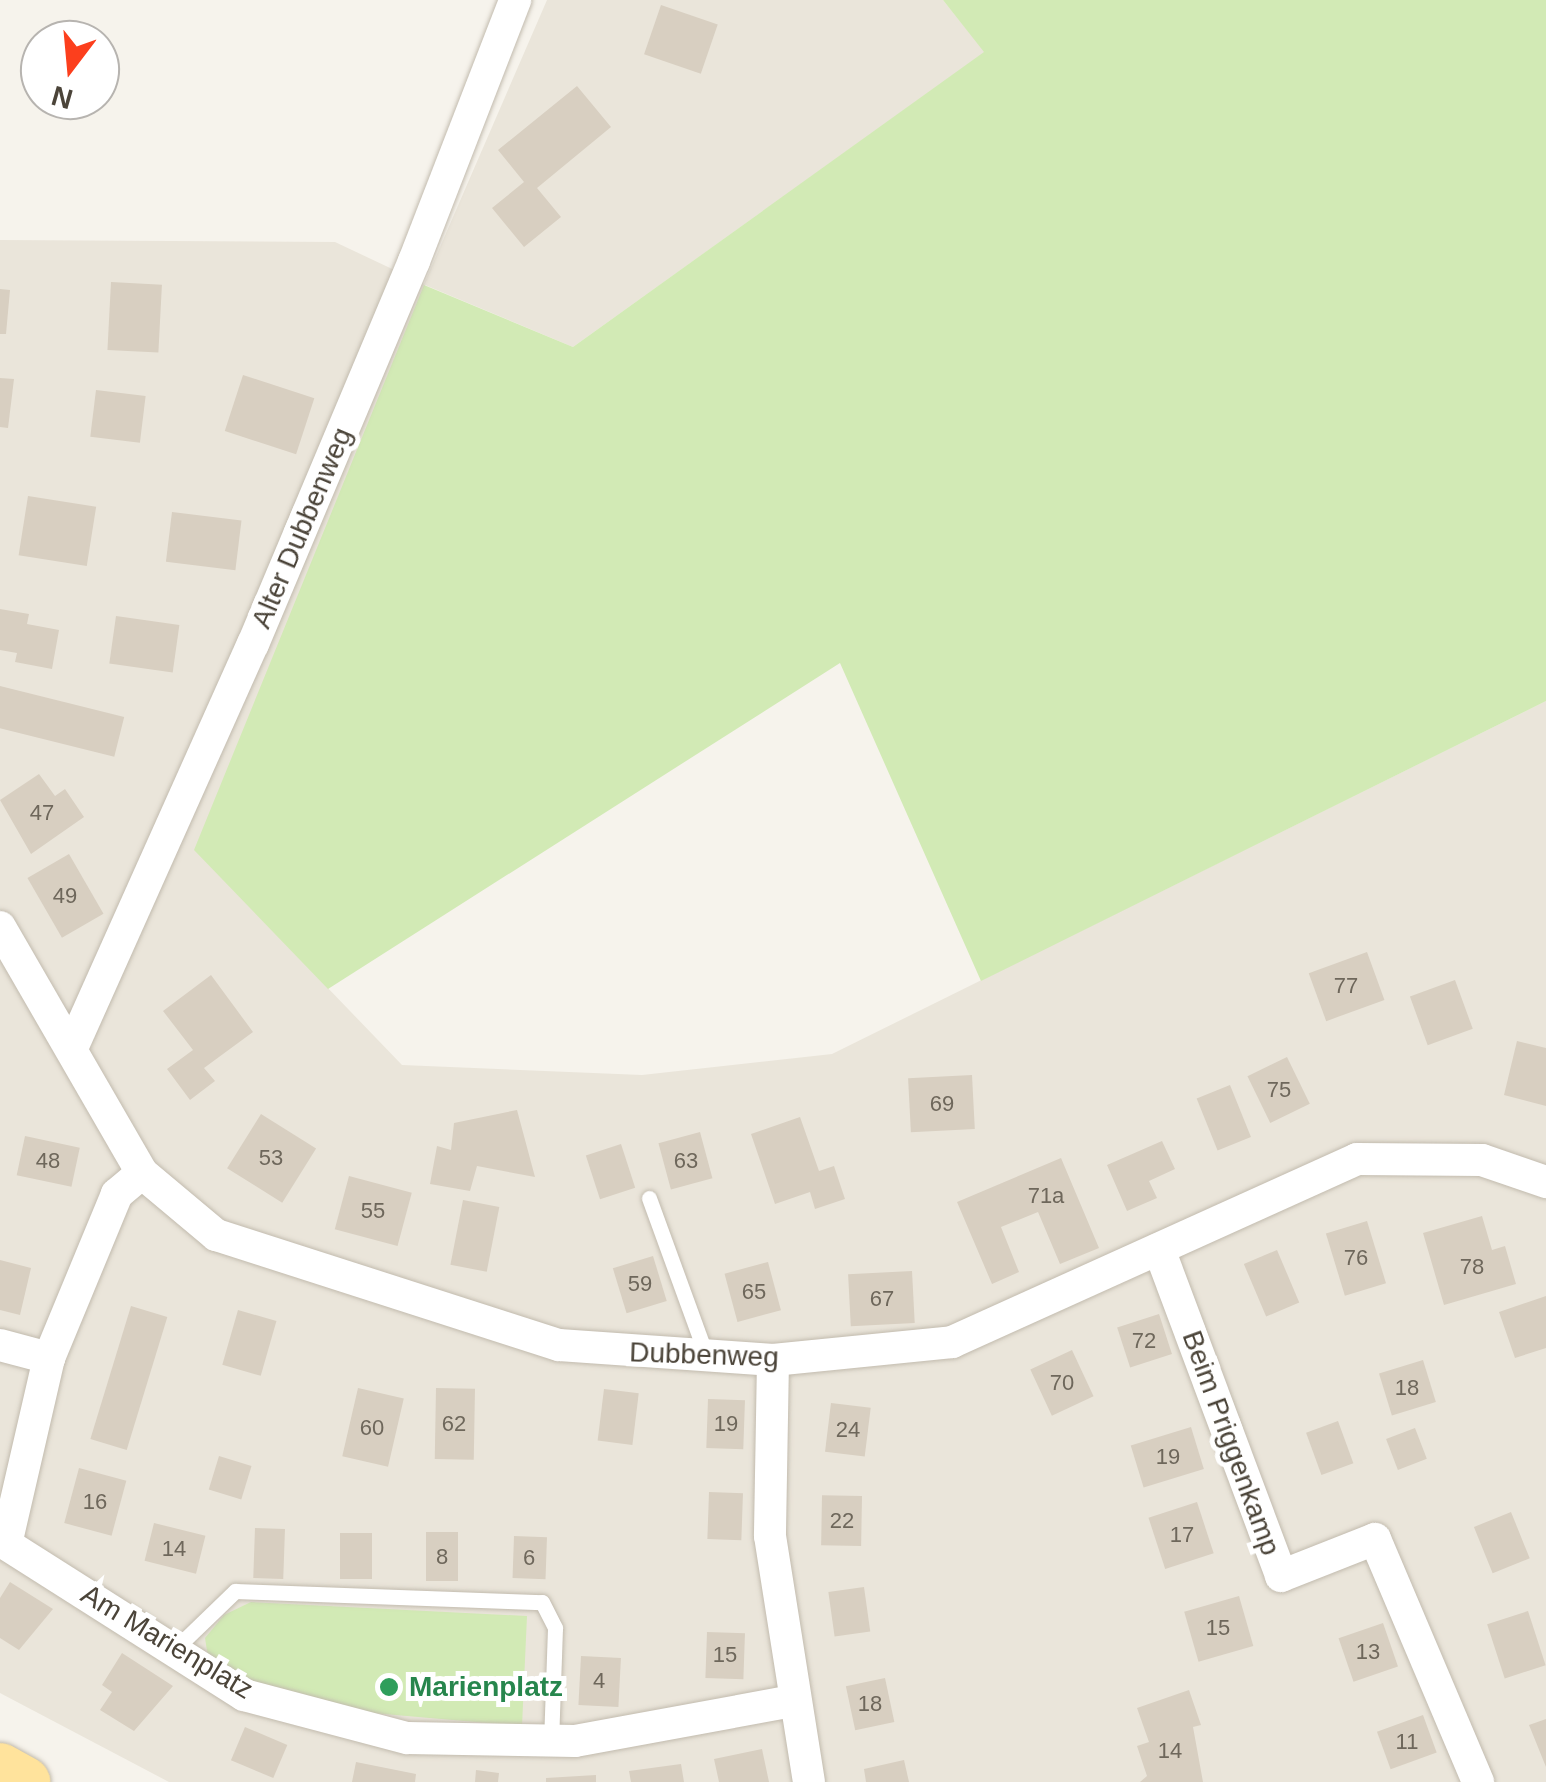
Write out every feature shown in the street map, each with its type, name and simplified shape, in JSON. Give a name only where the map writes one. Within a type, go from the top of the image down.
[{"type":"main road","points":[[0,1768],[24,1782]]},
{"type":"street","name":"Alter Dubbenweg","points":[[72,1048],[268,608],[515,0]]},
{"type":"street","name":"Dubbenweg","points":[[0,927],[142,1173],[216,1235],[559,1346],[708,1360],[773,1360],[952,1342],[1357,1160],[1482,1160],[1546,1182]]},
{"type":"street","name":"Am Marienplatz","points":[[142,1173],[117,1194],[49,1358],[6,1544],[244,1694],[407,1738],[552,1740],[792,1701]]},
{"type":"street","name":"Beim Priggenkamp","points":[[1159,1249],[1281,1576],[1375,1540],[1478,1782]]},
{"type":"street","points":[[0,1345],[49,1358]]},
{"type":"street","points":[[773,1360],[770,1536],[792,1701],[809,1782]]},
{"type":"lane","points":[[650,1198],[708,1360]]},
{"type":"lane","points":[[174,1650],[235,1591],[542,1602],[555,1628],[552,1740]]},
{"type":"shaded area","points":[[547,0],[943,0],[985,52],[573,347],[425,285],[195,850],[402,1065],[642,1075],[832,1054],[1546,701],[1546,1782],[169,1782],[0,1693],[0,240],[335,242],[424,284]]},
{"type":"green space","points":[[943,0],[1546,0],[1546,701],[981,981],[840,663],[328,989],[194,850],[424,285],[573,347],[984,52]]},
{"type":"green space","points":[[251,1602],[527,1616],[522,1726],[361,1712],[260,1686],[208,1657],[205,1638],[224,1615]]},
{"type":"building","points":[[661,5],[718,25],[701,74],[644,54]]},
{"type":"building","points":[[577,86],[611,127],[537,188],[561,217],[524,247],[492,208],[524,182],[498,150]]},
{"type":"building","points":[[111,282],[162,285],[158,353],[107,350]]},
{"type":"building","points":[[0,289],[10,290],[6,334],[0,334]]},
{"type":"building","points":[[243,375],[314,398],[296,454],[225,431]]},
{"type":"building","points":[[0,378],[14,379],[8,428],[0,427]]},
{"type":"building","points":[[96,390],[146,396],[140,443],[90,437]]},
{"type":"building","points":[[28,496],[96,507],[87,566],[19,555]]},
{"type":"building","points":[[172,512],[241,521],[235,570],[166,562]]},
{"type":"building","points":[[0,609],[29,614],[27,624],[59,630],[52,669],[15,662],[17,653],[0,650]]},
{"type":"building","points":[[116,616],[179,625],[173,672],[109,664]]},
{"type":"building","points":[[0,686],[124,717],[114,757],[0,728]]},
{"type":"building","points":[[39,774],[55,796],[65,789],[84,817],[31,854],[0,800]]},
{"type":"building","points":[[69,854],[104,914],[62,938],[27,878]]},
{"type":"building","points":[[1367,952],[1384,1000],[1326,1021],[1309,973]]},
{"type":"building","points":[[211,975],[253,1032],[204,1068],[215,1081],[190,1100],[167,1069],[193,1050],[163,1011]]},
{"type":"building","points":[[1455,980],[1473,1029],[1428,1045],[1410,996]]},
{"type":"building","points":[[1517,1041],[1546,1048],[1546,1106],[1504,1095]]},
{"type":"building","points":[[1287,1057],[1310,1104],[1270,1123],[1247,1076]]},
{"type":"building","points":[[972,1075],[975,1129],[911,1132],[908,1078]]},
{"type":"building","points":[[1230,1085],[1251,1137],[1218,1150],[1197,1098]]},
{"type":"building","points":[[517,1110],[535,1177],[477,1166],[470,1191],[430,1184],[437,1146],[451,1150],[454,1123]]},
{"type":"building","points":[[261,1114],[316,1148],[282,1203],[227,1168]]},
{"type":"building","points":[[800,1117],[819,1171],[834,1166],[845,1199],[815,1209],[810,1192],[775,1204],[751,1134]]},
{"type":"building","points":[[700,1132],[712,1178],[671,1189],[658,1143]]},
{"type":"building","points":[[25,1136],[80,1148],[71,1187],[17,1175]]},
{"type":"building","points":[[1162,1141],[1175,1169],[1149,1181],[1157,1198],[1127,1211],[1107,1165]]},
{"type":"building","points":[[621,1144],[635,1188],[600,1199],[586,1155]]},
{"type":"building","points":[[1061,1158],[1099,1248],[1060,1264],[1038,1212],[1001,1227],[1019,1272],[992,1284],[957,1202]]},
{"type":"building","points":[[349,1176],[412,1193],[398,1246],[335,1229]]},
{"type":"building","points":[[463,1200],[499,1207],[487,1272],[450,1265]]},
{"type":"building","points":[[1482,1216],[1492,1250],[1505,1246],[1516,1284],[1444,1305],[1423,1233]]},
{"type":"building","points":[[1367,1221],[1386,1283],[1345,1296],[1326,1234]]},
{"type":"building","points":[[1277,1250],[1299,1302],[1266,1317],[1244,1264]]},
{"type":"building","points":[[653,1256],[667,1301],[627,1313],[613,1268]]},
{"type":"building","points":[[0,1260],[31,1268],[20,1315],[0,1310]]},
{"type":"building","points":[[768,1262],[781,1310],[737,1322],[725,1274]]},
{"type":"building","points":[[912,1271],[915,1323],[851,1326],[848,1274]]},
{"type":"building","points":[[1546,1296],[1546,1348],[1515,1358],[1499,1312]]},
{"type":"building","points":[[131,1306],[167,1317],[127,1450],[90,1439]]},
{"type":"building","points":[[238,1310],[276,1321],[261,1376],[222,1365]]},
{"type":"building","points":[[1159,1314],[1172,1354],[1130,1368],[1117,1328]]},
{"type":"building","points":[[1072,1350],[1094,1396],[1052,1416],[1030,1369]]},
{"type":"building","points":[[1423,1360],[1436,1402],[1392,1416],[1379,1373]]},
{"type":"building","points":[[358,1388],[404,1399],[388,1467],[342,1456]]},
{"type":"building","points":[[436,1388],[475,1389],[474,1460],[435,1459]]},
{"type":"building","points":[[604,1389],[639,1393],[632,1445],[598,1441]]},
{"type":"building","points":[[708,1399],[745,1400],[743,1449],[706,1448]]},
{"type":"building","points":[[831,1403],[871,1408],[865,1457],[825,1452]]},
{"type":"building","points":[[1338,1421],[1353,1463],[1321,1475],[1306,1433]]},
{"type":"building","points":[[1191,1427],[1204,1469],[1144,1487],[1131,1445]]},
{"type":"building","points":[[1415,1428],[1427,1459],[1398,1470],[1386,1439]]},
{"type":"building","points":[[219,1456],[252,1466],[241,1499],[209,1489]]},
{"type":"building","points":[[79,1468],[126,1481],[112,1536],[64,1523]]},
{"type":"building","points":[[709,1492],[743,1493],[741,1540],[707,1539]]},
{"type":"building","points":[[822,1495],[862,1496],[861,1546],[821,1545]]},
{"type":"building","points":[[1197,1502],[1214,1553],[1165,1569],[1148,1518]]},
{"type":"building","points":[[1511,1512],[1530,1558],[1493,1573],[1474,1527]]},
{"type":"building","points":[[154,1523],[205,1536],[196,1574],[145,1561]]},
{"type":"building","points":[[255,1528],[285,1529],[283,1579],[253,1578]]},
{"type":"building","points":[[426,1532],[458,1532],[458,1581],[426,1581]]},
{"type":"building","points":[[340,1533],[372,1533],[372,1579],[340,1579]]},
{"type":"building","points":[[514,1536],[547,1537],[546,1579],[513,1578]]},
{"type":"building","points":[[10,1582],[53,1609],[19,1650],[0,1638],[0,1598]]},
{"type":"building","points":[[864,1587],[870,1632],[835,1637],[828,1592]]},
{"type":"building","points":[[1239,1596],[1253,1646],[1199,1662],[1184,1612]]},
{"type":"building","points":[[1528,1611],[1546,1665],[1505,1678],[1487,1624]]},
{"type":"building","points":[[1383,1623],[1398,1666],[1354,1682],[1339,1638]]},
{"type":"building","points":[[707,1632],[745,1633],[743,1679],[705,1678]]},
{"type":"building","points":[[122,1653],[173,1686],[134,1731],[100,1710],[112,1692],[102,1685]]},
{"type":"building","points":[[581,1656],[621,1658],[618,1707],[578,1705]]},
{"type":"building","points":[[885,1678],[894,1722],[855,1730],[846,1686]]},
{"type":"building","points":[[1189,1690],[1201,1725],[1193,1727],[1203,1782],[1140,1782],[1147,1776],[1137,1746],[1149,1742],[1137,1708]]},
{"type":"building","points":[[1423,1715],[1437,1753],[1391,1769],[1377,1732]]},
{"type":"building","points":[[1546,1719],[1546,1767],[1529,1725]]},
{"type":"building","points":[[245,1727],[287,1745],[273,1778],[231,1760]]},
{"type":"building","points":[[762,1749],[769,1782],[719,1782],[714,1759]]},
{"type":"building","points":[[904,1760],[909,1782],[866,1782],[864,1769]]},
{"type":"building","points":[[356,1762],[416,1774],[415,1782],[352,1782]]},
{"type":"building","points":[[681,1764],[684,1782],[631,1782],[629,1771]]},
{"type":"building","points":[[476,1770],[499,1773],[498,1782],[475,1782]]},
{"type":"building","points":[[596,1775],[596,1782],[546,1782],[546,1778]]},
{"type":"place","name":"Marienplatz","points":[[389,1687]]}]
